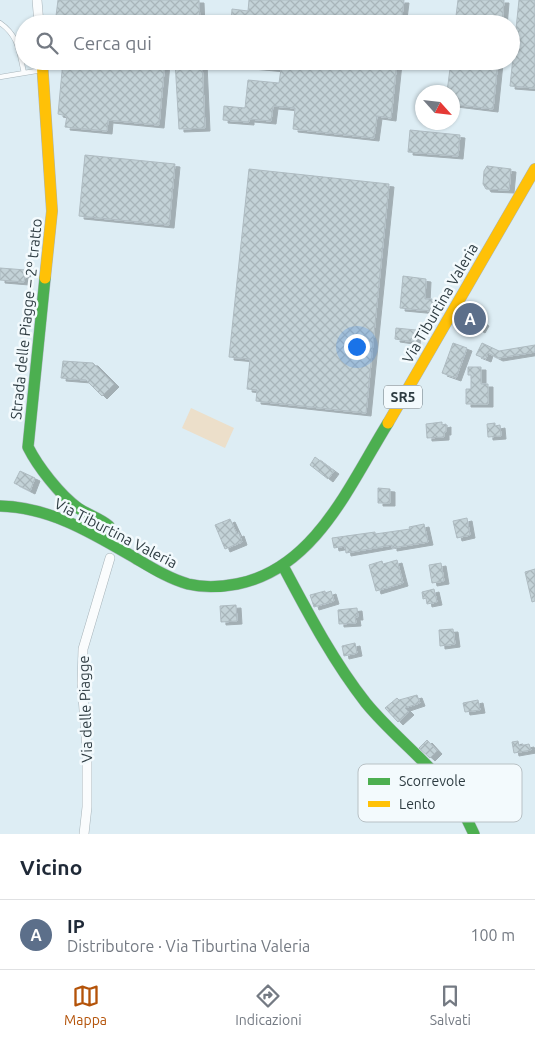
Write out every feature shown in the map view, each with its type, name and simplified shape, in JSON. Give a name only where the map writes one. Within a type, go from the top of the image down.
[{"type":"street","points":[[37,0],[38,15]]},
{"type":"street","name":"Strada delle Piagge – 2º tratto","points":[[42,70],[52,210],[28,447],[34,459],[78,507],[109,526],[111,544]]},
{"type":"street","name":"Via Tiburtina Valeria","points":[[0,506],[21,507],[52,514],[111,544],[171,578],[198,586],[210,587],[238,584],[265,575],[283,566],[306,546],[320,528],[365,460],[535,169]]},
{"type":"street","name":"Via delle Piagge","points":[[84,834],[87,807],[87,749],[82,691],[83,649],[110,558]]},
{"type":"street","points":[[283,566],[325,643],[364,699],[425,764]]},
{"type":"street","points":[[468,822],[474,834]]},
{"type":"lane","points":[[0,23],[15,37]]},
{"type":"lane","points":[[0,77],[32,70]]},
{"type":"shaded area","points":[[191,408],[234,428],[225,448],[182,428]]},
{"type":"building","points":[[58,0],[199,0],[200,15],[56,15]]},
{"type":"building","points":[[249,0],[404,0],[402,15],[232,15],[232,9],[248,11]]},
{"type":"building","points":[[458,0],[504,0],[503,15],[456,15]]},
{"type":"building","points":[[519,0],[535,0],[535,88],[510,86],[512,70],[520,70],[520,15],[517,15]]},
{"type":"building","points":[[62,70],[164,70],[159,125],[108,120],[107,131],[65,127],[67,116],[58,114]]},
{"type":"building","points":[[176,70],[202,70],[205,128],[179,129]]},
{"type":"building","points":[[281,70],[396,70],[391,118],[377,116],[374,138],[293,129],[295,108],[273,106],[271,121],[249,119],[249,122],[223,120],[224,106],[245,108],[248,80],[279,83]]},
{"type":"building","points":[[450,70],[497,70],[493,109],[460,105],[460,85],[448,85]]},
{"type":"building","points":[[410,130],[460,135],[458,156],[408,152]]},
{"type":"building","points":[[85,155],[175,164],[169,225],[79,216]]},
{"type":"building","points":[[487,166],[511,169],[509,190],[486,189],[483,184],[484,171]]},
{"type":"building","points":[[249,169],[389,184],[366,413],[256,401],[257,390],[247,389],[250,359],[229,357]]},
{"type":"building","points":[[0,268],[26,270],[24,282],[0,280]]},
{"type":"building","points":[[403,276],[426,279],[425,299],[432,299],[432,311],[400,308]]},
{"type":"building","points":[[468,313],[484,323],[480,330],[464,320]]},
{"type":"building","points":[[396,328],[416,330],[415,342],[395,339]]},
{"type":"building","points":[[453,343],[467,348],[456,378],[442,373]]},
{"type":"building","points":[[482,343],[499,351],[535,345],[535,352],[498,358],[488,353],[486,359],[476,355]]},
{"type":"building","points":[[63,361],[93,363],[114,384],[102,396],[86,380],[61,378]]},
{"type":"building","points":[[468,367],[481,367],[481,384],[488,384],[488,404],[466,404],[466,389],[471,389],[471,375],[468,375]]},
{"type":"building","points":[[442,422],[442,425],[446,424],[444,437],[427,438],[426,424]]},
{"type":"building","points":[[495,423],[495,426],[500,425],[501,436],[488,437],[487,424]]},
{"type":"building","points":[[315,457],[334,471],[328,479],[310,465]]},
{"type":"building","points":[[20,471],[35,478],[30,491],[14,483]]},
{"type":"building","points":[[378,488],[390,489],[390,503],[378,503]]},
{"type":"building","points":[[467,518],[470,535],[457,538],[453,521]]},
{"type":"building","points":[[230,519],[237,534],[239,533],[242,542],[225,549],[215,525]]},
{"type":"building","points":[[424,524],[428,542],[392,548],[392,545],[346,553],[345,546],[334,548],[332,538],[410,529],[409,527]]},
{"type":"building","points":[[397,560],[403,583],[376,591],[369,565],[382,561],[383,564]]},
{"type":"building","points":[[441,563],[444,581],[432,583],[429,565]]},
{"type":"building","points":[[535,569],[535,601],[532,602],[525,572]]},
{"type":"building","points":[[434,589],[437,602],[427,604],[426,598],[423,599],[422,592]]},
{"type":"building","points":[[325,591],[325,593],[331,591],[334,601],[314,607],[310,595]]},
{"type":"building","points":[[236,605],[237,621],[221,622],[220,606]]},
{"type":"building","points":[[357,608],[358,617],[355,617],[356,623],[339,624],[338,610]]},
{"type":"building","points":[[453,629],[455,644],[440,646],[439,630]]},
{"type":"building","points":[[355,643],[357,653],[344,656],[342,646]]},
{"type":"building","points":[[417,695],[420,703],[405,708],[409,712],[398,722],[385,708],[397,698],[399,700]]},
{"type":"building","points":[[478,700],[480,710],[465,712],[463,703]]},
{"type":"building","points":[[427,740],[437,751],[430,758],[419,748]]},
{"type":"building","points":[[518,741],[519,746],[529,744],[531,750],[514,753],[512,742]]},
{"type":"traffic: fast","points":[[45,278],[28,447],[43,472],[64,496],[78,508],[109,526],[111,544]]},
{"type":"traffic: fast","points":[[0,506],[18,507],[68,522],[99,537],[158,571],[188,584],[206,587],[237,584],[264,575],[288,561],[309,543],[328,521],[344,497],[388,423]]},
{"type":"traffic: fast","points":[[283,566],[322,636],[354,687],[388,727],[425,764]]},
{"type":"traffic: fast","points":[[468,822],[474,834]]},
{"type":"traffic: slow","points":[[43,70],[52,211],[45,278]]},
{"type":"traffic: slow","points":[[388,423],[535,169]]},
{"type":"place","name":"IP","points":[[470,319]]}]
